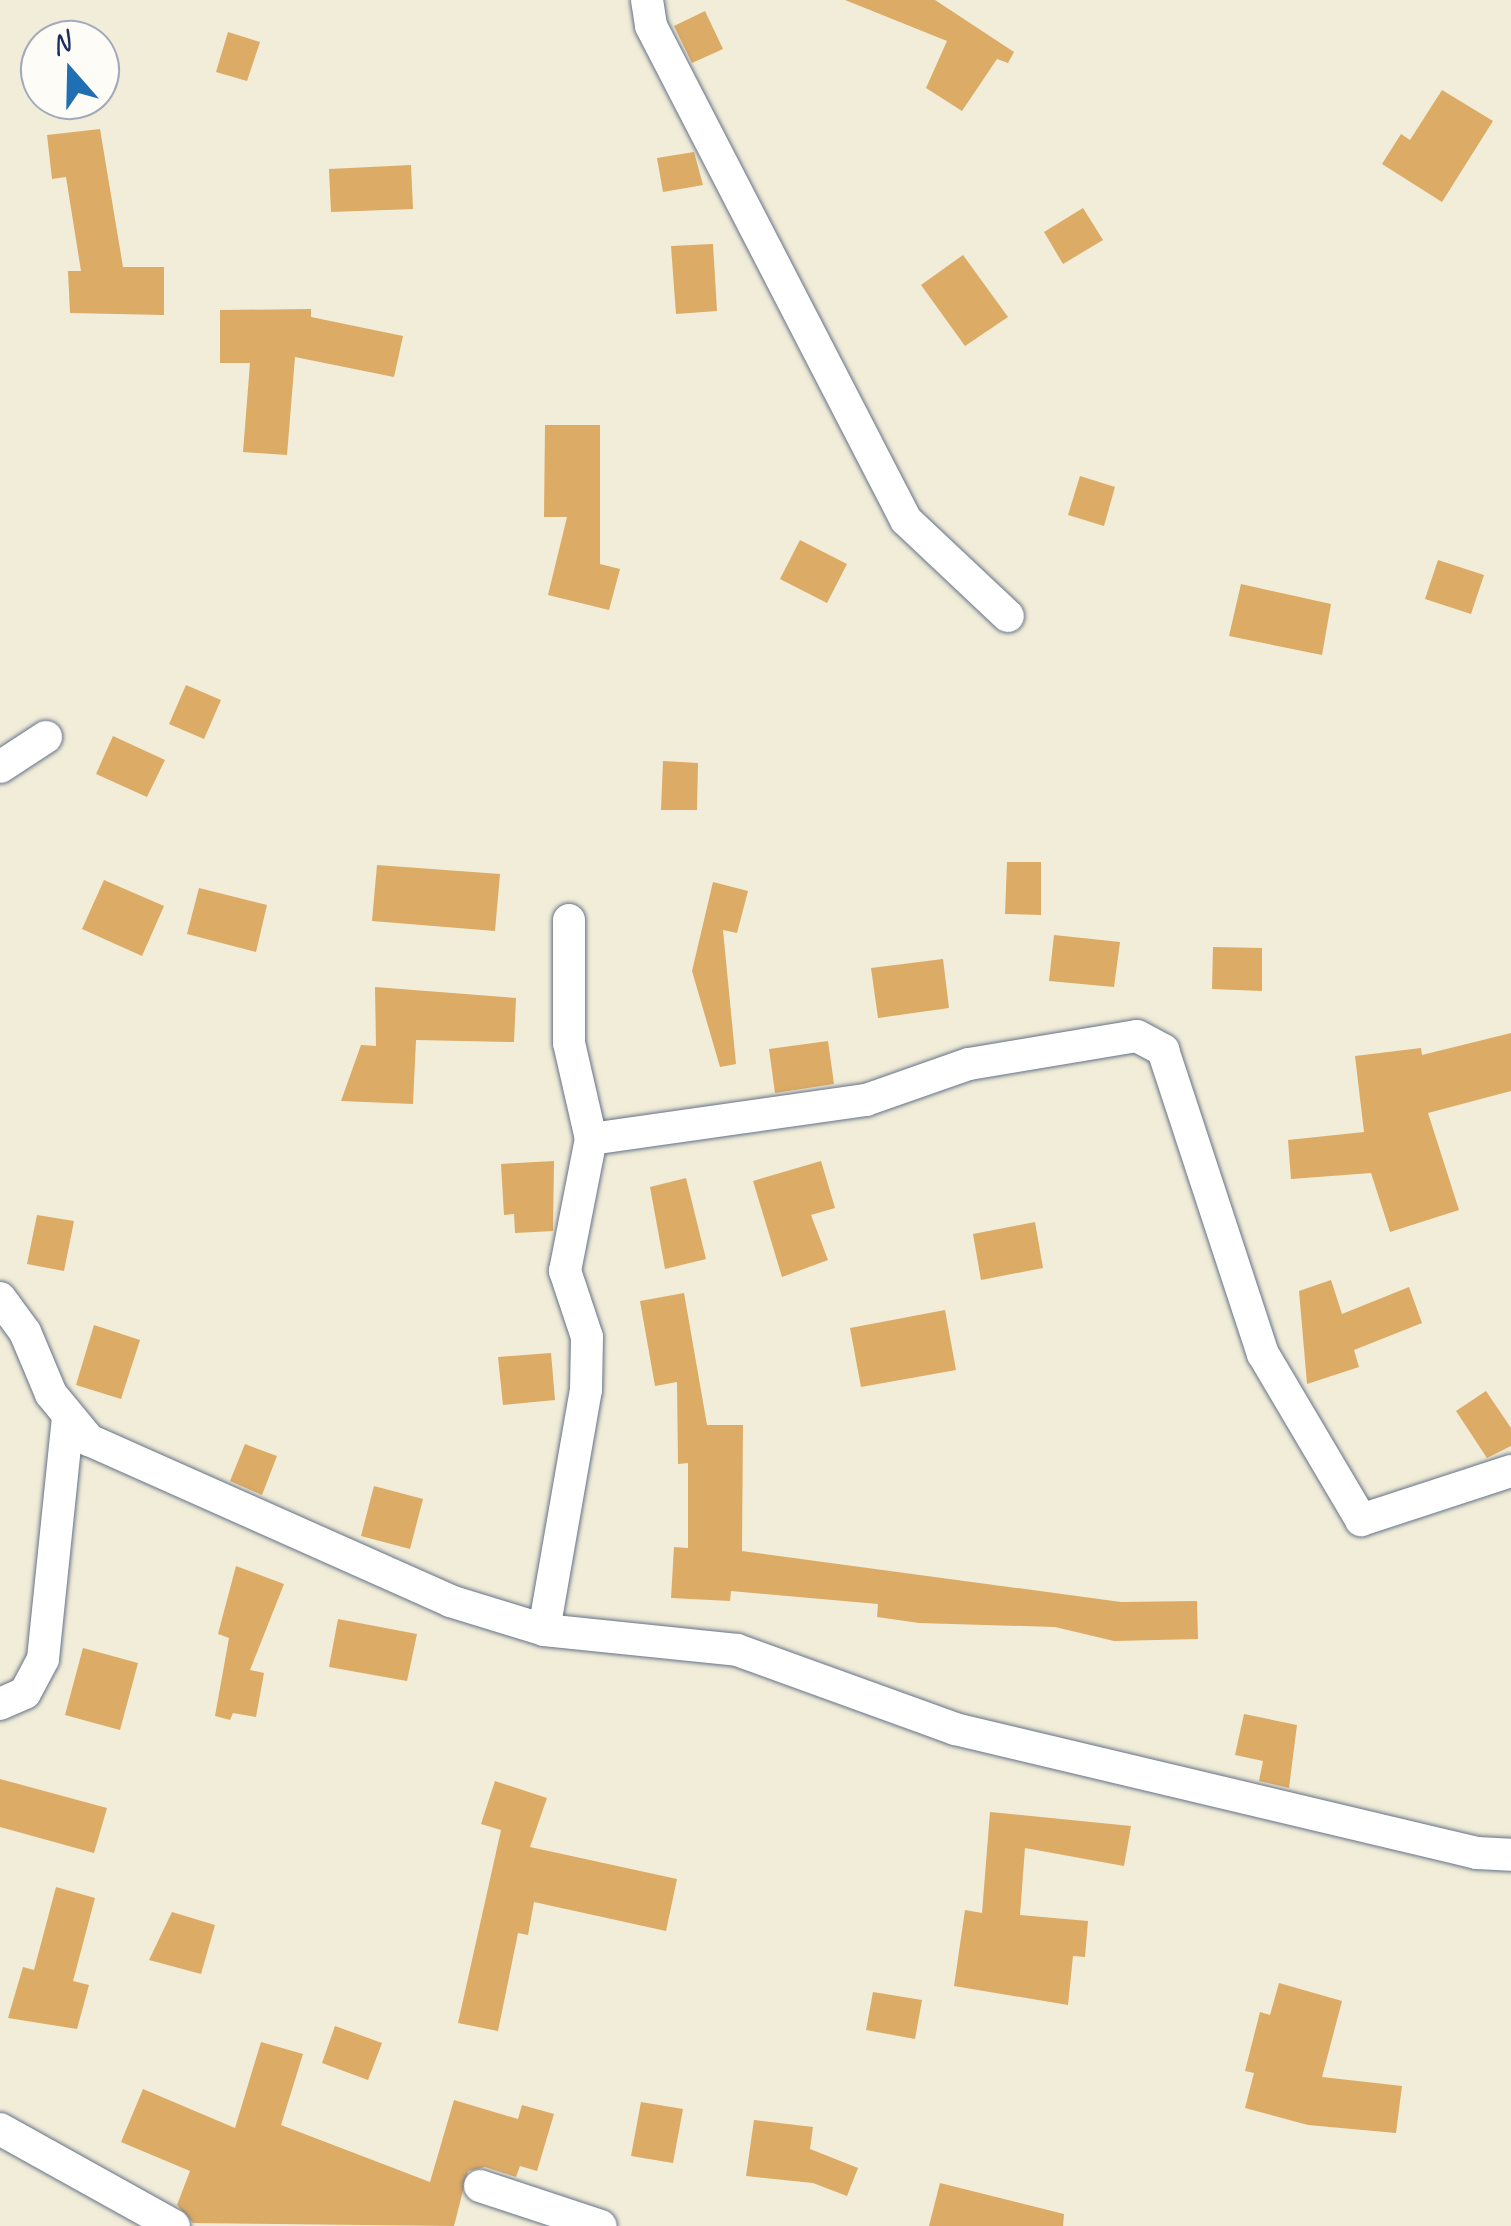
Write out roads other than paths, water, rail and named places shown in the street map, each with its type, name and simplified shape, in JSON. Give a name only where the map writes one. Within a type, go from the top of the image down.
[{"type":"street","points":[[647,0],[651,26],[906,520],[1008,616]]},
{"type":"street","points":[[0,767],[46,738]]},
{"type":"street","points":[[544,1630],[586,1390],[587,1336],[564,1271],[591,1138],[569,1043],[569,920]]},
{"type":"street","points":[[591,1138],[866,1100],[969,1064],[1137,1036],[1163,1050],[1262,1354],[1361,1520],[1511,1471]]},
{"type":"street","points":[[0,1298],[68,1417],[89,1440],[198,1494],[450,1601],[544,1630],[737,1650],[955,1729],[1477,1854],[1511,1855]]},
{"type":"street","points":[[0,1704],[26,1693],[43,1659],[68,1417]]},
{"type":"street","points":[[0,2128],[174,2226]]},
{"type":"street","points":[[480,2186],[601,2226]]}]
